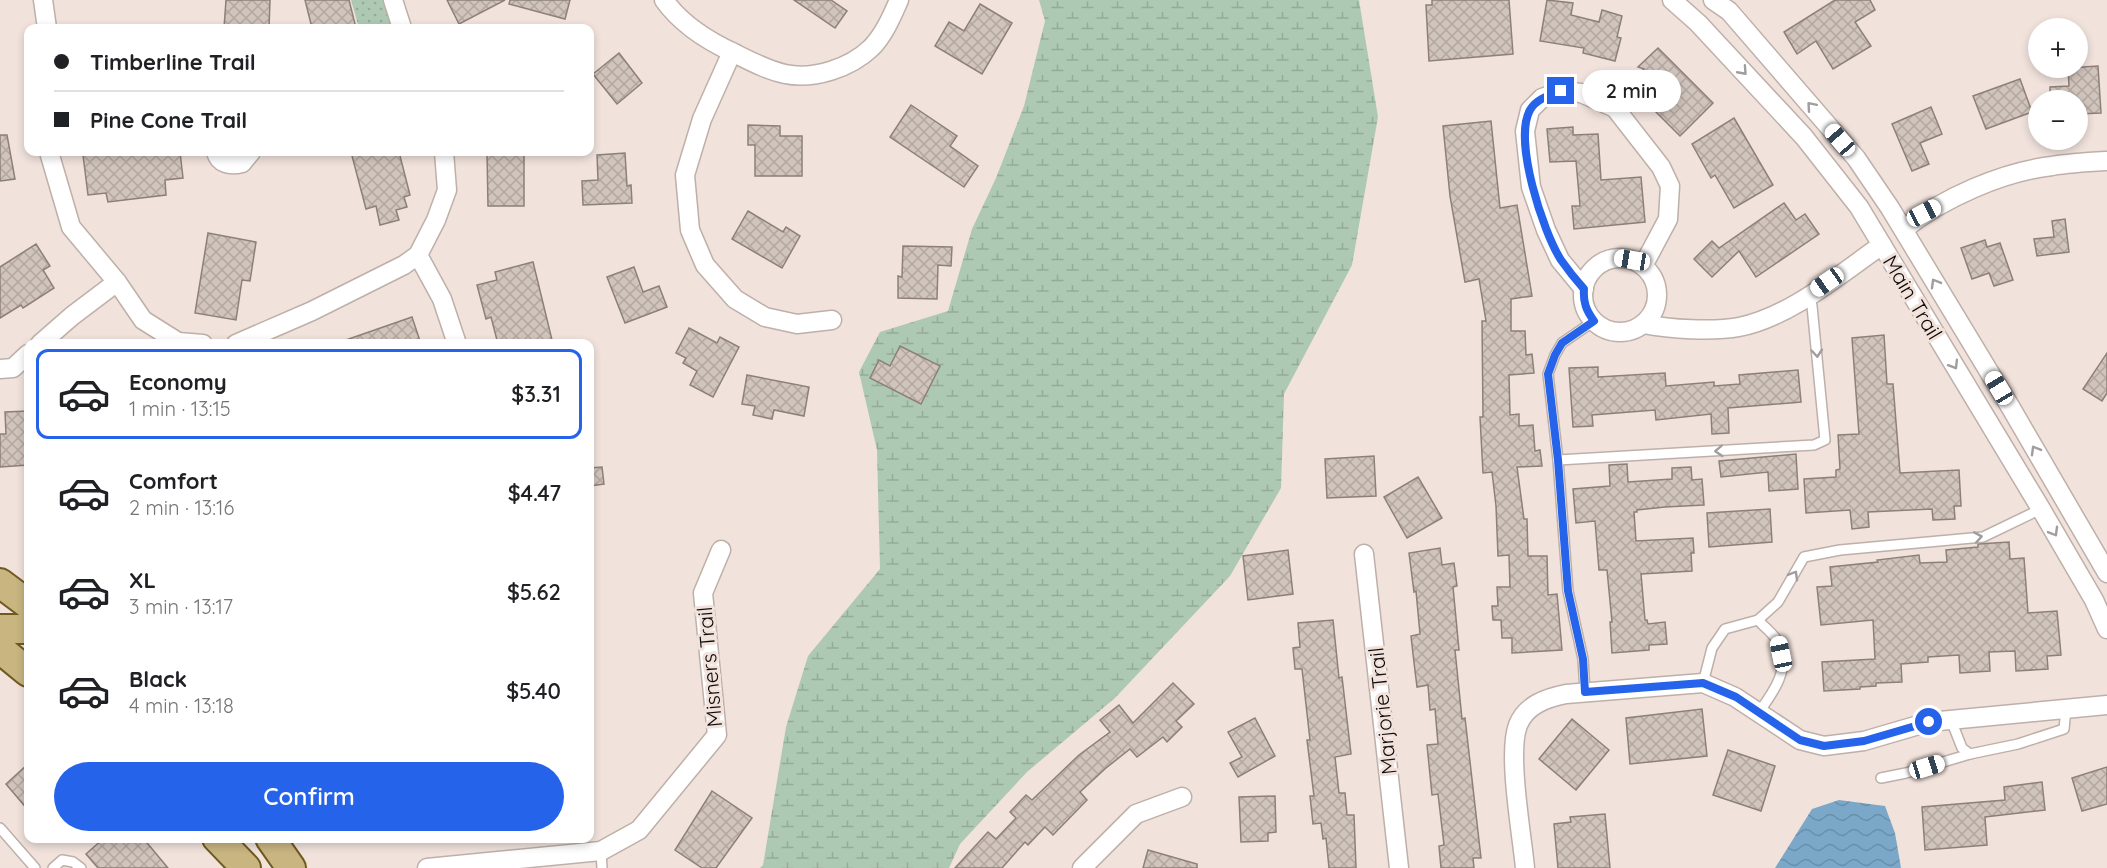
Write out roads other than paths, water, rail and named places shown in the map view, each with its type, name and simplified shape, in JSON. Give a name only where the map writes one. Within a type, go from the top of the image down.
[{"type":"main road","points":[[0,583],[24,601]]},
{"type":"main road","points":[[0,629],[24,629]]},
{"type":"main road","points":[[0,649],[24,667]]},
{"type":"main road","points":[[211,843],[229,868]]},
{"type":"main road","points":[[222,843],[246,868]]},
{"type":"main road","points":[[274,843],[291,868]]},
{"type":"street","points":[[43,0],[46,24]]},
{"type":"street","points":[[393,0],[401,24]]},
{"type":"street","points":[[664,0],[698,33],[732,52],[754,63],[788,74],[804,76],[823,73],[860,57],[872,47],[884,31],[899,0]]},
{"type":"street","name":"Main Trail","points":[[1713,0],[1736,5],[1748,33],[1856,158],[1904,229],[2107,573]]},
{"type":"street","name":"Main Trail","points":[[1681,3],[1803,137],[1859,207],[2041,509],[2094,600],[2107,629]]},
{"type":"street","points":[[1725,52],[1748,33]]},
{"type":"street","points":[[732,52],[702,119],[686,175],[690,230],[705,265],[735,299],[765,317],[797,324],[832,320]]},
{"type":"street","points":[[1584,289],[1560,260],[1546,230],[1532,187],[1525,132],[1530,110],[1542,98],[1561,91],[1581,93],[1615,108],[1661,167],[1670,186],[1668,219],[1643,266]]},
{"type":"street","points":[[50,156],[71,227],[117,282],[143,320],[173,339]]},
{"type":"street","points":[[217,156],[222,162],[230,165],[242,163],[248,156]]},
{"type":"street","points":[[248,339],[312,311],[404,265],[418,255],[436,220],[447,190],[444,156]]},
{"type":"street","points":[[1904,229],[1924,213],[1957,196],[2013,174],[2050,166],[2107,161]]},
{"type":"street","points":[[1868,221],[1890,208]]},
{"type":"street","points":[[1643,324],[1696,329],[1739,327],[1772,316],[1809,295],[1882,245]]},
{"type":"street","points":[[1894,265],[1917,252]]},
{"type":"street","points":[[418,255],[442,299],[455,339]]},
{"type":"street","points":[[1620,258],[1632,260],[1643,266],[1651,275],[1656,286],[1657,298],[1648,320],[1627,332],[1615,332],[1603,328],[1587,311],[1583,299],[1589,276],[1597,266],[1608,260],[1620,258]]},
{"type":"street","points":[[46,339],[72,315],[117,282]]},
{"type":"street","points":[[0,369],[13,368],[24,358]]},
{"type":"street","name":"Misners Trail","points":[[427,868],[602,860],[639,830],[717,735],[703,593],[721,550]]},
{"type":"street","name":"Marjorie Trail","points":[[1364,554],[1399,868]]},
{"type":"street","points":[[1525,868],[1513,752],[1518,725],[1529,709],[1545,698],[1585,692],[1703,683],[1736,697],[1800,740],[1824,746],[1864,741],[1929,722],[2107,705]]},
{"type":"street","points":[[1082,868],[1136,814],[1182,797]]},
{"type":"lane","points":[[1558,460],[1814,445],[1825,440],[1809,295]]},
{"type":"lane","points":[[1585,692],[1583,659],[1568,591],[1558,460],[1548,374],[1562,343],[1594,321]]},
{"type":"lane","points":[[1703,683],[1712,648],[1725,629],[1758,620],[1778,602],[1804,557],[1840,550],[1983,537],[2041,509]]},
{"type":"lane","points":[[1758,620],[1778,642],[1784,666],[1775,690],[1759,712]]},
{"type":"lane","points":[[1881,778],[2055,733],[2064,729],[2066,709]]},
{"type":"lane","points":[[1952,720],[1962,748],[1970,754]]},
{"type":"lane","points":[[0,828],[35,868]]},
{"type":"lane","points":[[53,868],[62,860],[73,862],[81,868]]},
{"type":"water","points":[[1839,800],[1885,806],[1895,833],[1901,868],[1775,868],[1812,809]]}]
